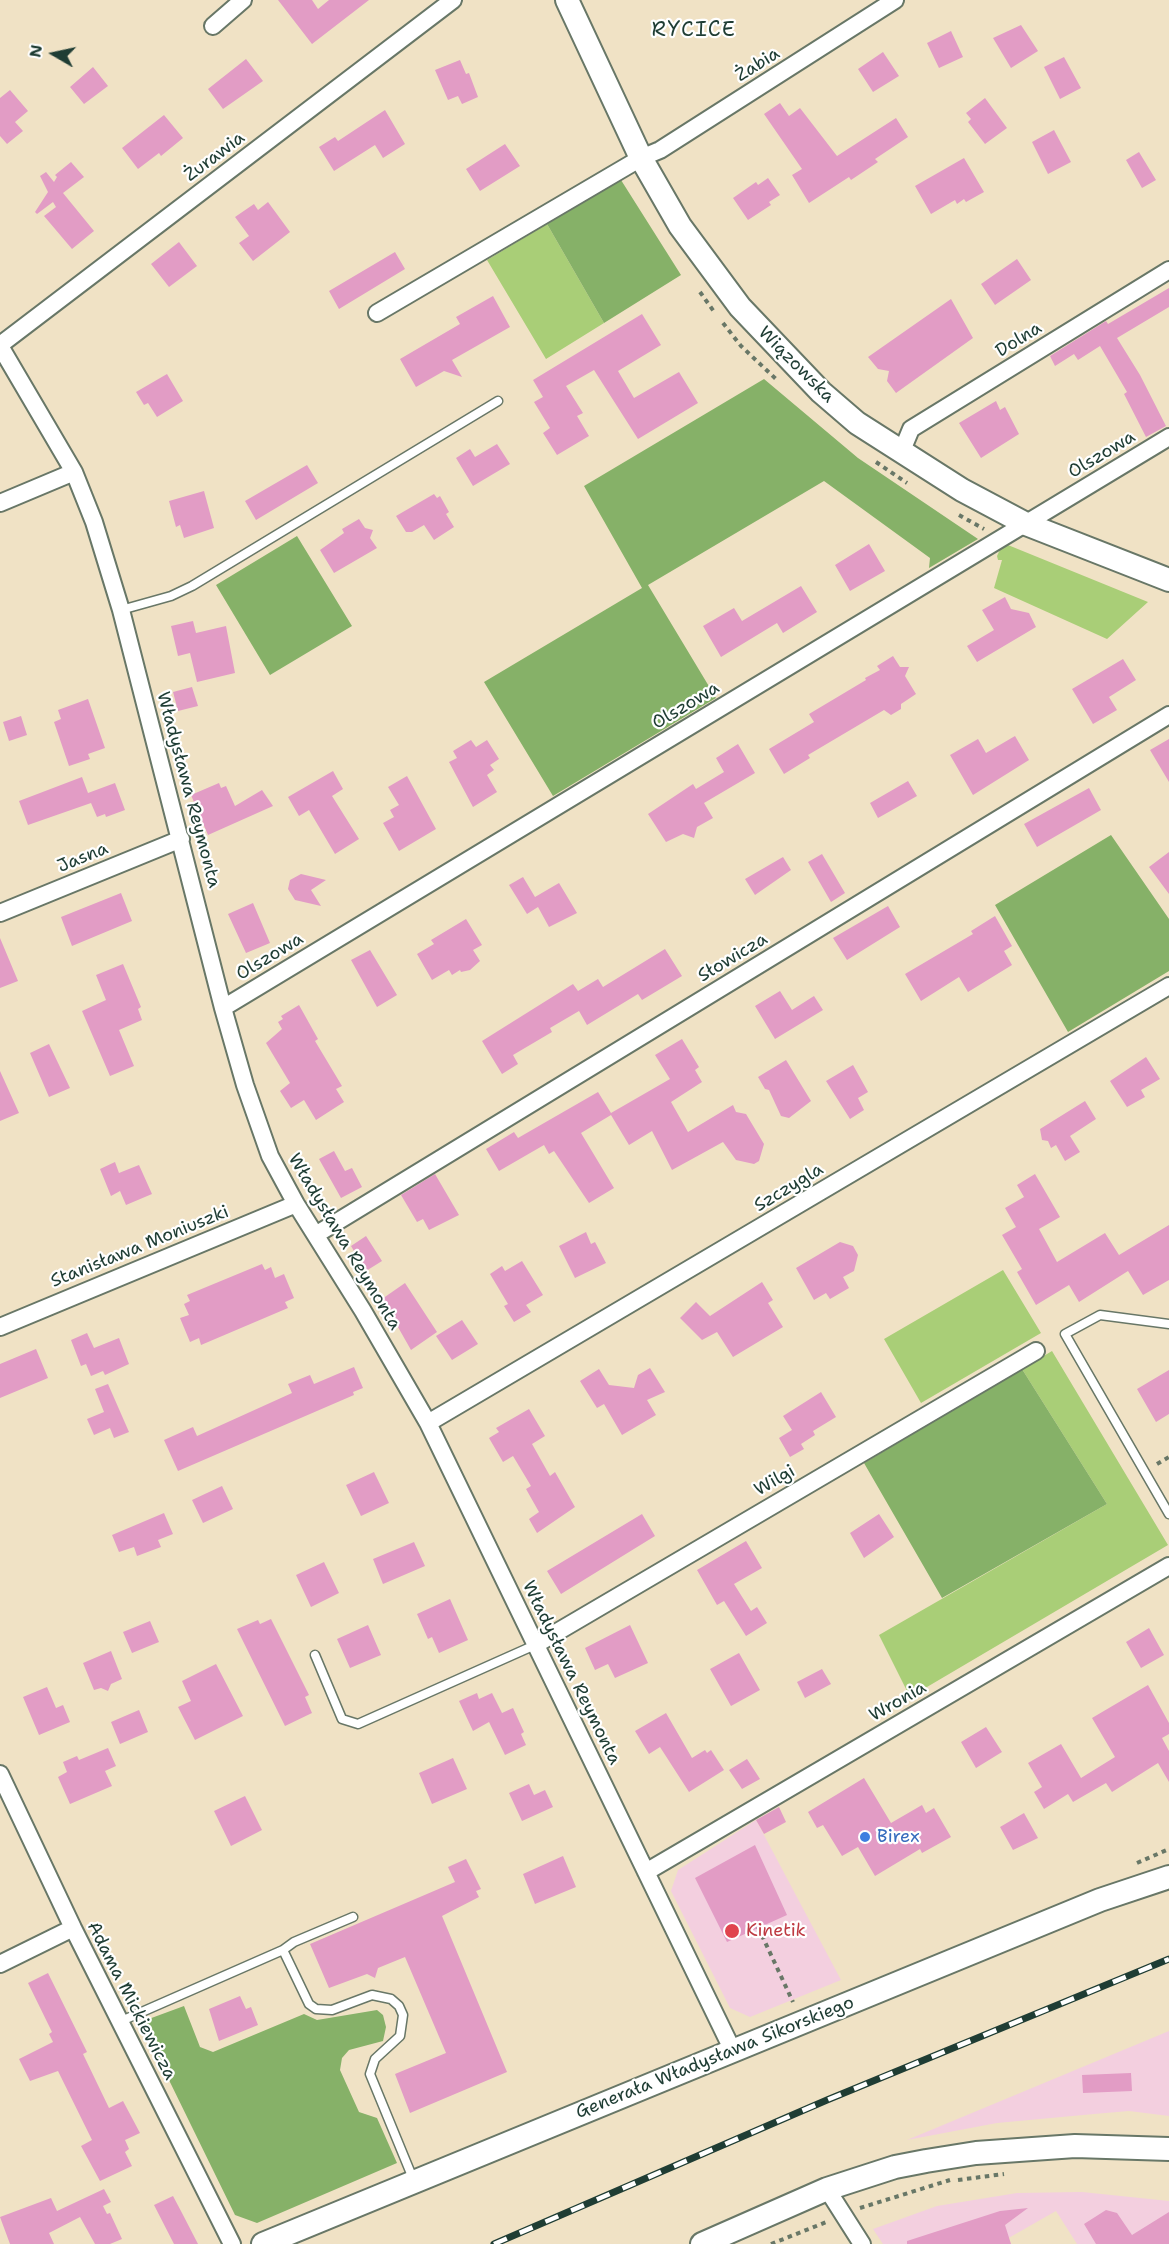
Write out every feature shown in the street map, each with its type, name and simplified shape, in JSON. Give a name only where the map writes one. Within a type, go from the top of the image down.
[{"type":"main road","name":"Wiązowska","points":[[567,0],[641,158],[680,226],[740,307],[821,392],[857,423],[900,453],[962,490],[1026,524],[1169,580]]},
{"type":"main road","name":"Generała Władysława Sikorskiego","points":[[263,2244],[1100,1900],[1169,1877]]},
{"type":"main road","points":[[702,2244],[827,2189],[895,2167],[976,2153],[1074,2146],[1169,2149]]},
{"type":"street","points":[[213,26],[243,0]]},
{"type":"street","name":"Żurawia","points":[[0,345],[453,0]]},
{"type":"street","name":"Żabia","points":[[376,313],[641,158],[660,150],[895,0]]},
{"type":"street","name":"Dolna","points":[[900,453],[911,429],[1169,270]]},
{"type":"street","name":"Władysława Reymonta","points":[[0,345],[74,472],[94,522],[121,610],[245,1085],[270,1156],[296,1204],[317,1234],[428,1423],[734,2051]]},
{"type":"street","name":"Olszowa","points":[[224,1008],[1169,437]]},
{"type":"street","points":[[0,503],[74,472]]},
{"type":"street","name":"Słowicza","points":[[317,1234],[1169,715]]},
{"type":"street","name":"Jasna","points":[[0,913],[181,839]]},
{"type":"street","name":"Szczygla","points":[[428,1423],[1169,986]]},
{"type":"street","name":"Stanisława Moniuszki","points":[[0,1326],[296,1204]]},
{"type":"street","name":"Wilgi","points":[[535,1646],[1036,1351]]},
{"type":"street","name":"Wronia","points":[[646,1872],[1169,1566]]},
{"type":"street","name":"Adama Mickiewicza","points":[[0,1774],[119,2022],[232,2244]]},
{"type":"street","points":[[0,1964],[73,1928]]},
{"type":"street","points":[[827,2189],[862,2244]]},
{"type":"lane","points":[[121,610],[171,596],[192,586],[498,401]]},
{"type":"lane","points":[[1169,1324],[1100,1315],[1065,1334],[1169,1514]]},
{"type":"lane","points":[[315,1655],[342,1719],[358,1724],[535,1646]]},
{"type":"lane","points":[[119,2022],[353,1917]]},
{"type":"lane","points":[[283,1950],[309,2004],[316,2008],[332,2010],[372,1995],[391,1999],[399,2006],[403,2015],[400,2036],[375,2059],[370,2074],[414,2182]]},
{"type":"path","points":[[1133,1865],[1169,1849]]},
{"type":"path","points":[[758,1927],[793,2001]]},
{"type":"path","points":[[854,2210],[950,2181],[1016,2173]]},
{"type":"path","points":[[771,2244],[830,2221]]},
{"type":"shaded area","points":[[756,1820],[841,1980],[750,2017],[730,2008],[671,1891],[678,1870]]},
{"type":"shaded area","points":[[1169,2031],[1169,2116],[1129,2111],[1094,2114],[997,2123],[907,2140]]},
{"type":"shaded area","points":[[1082,2192],[1169,2201],[1169,2244],[1077,2244],[1056,2211],[998,2244],[883,2244],[873,2229],[937,2206],[1017,2193]]},
{"type":"green space","points":[[621,180],[681,275],[604,323],[547,224]]},
{"type":"green space","points":[[547,224],[604,323],[546,359],[487,260]]},
{"type":"green space","points":[[764,379],[858,458],[978,539],[929,568],[930,558],[824,481],[648,585],[716,698],[553,796],[484,682],[642,588],[584,486]]},
{"type":"green space","points":[[297,536],[352,626],[270,675],[216,585]]},
{"type":"green space","points":[[1003,543],[1148,602],[1107,639],[994,588],[1002,560],[998,560],[997,556]]},
{"type":"green space","points":[[1111,835],[1169,919],[1169,971],[1068,1032],[995,905]]},
{"type":"green space","points":[[1003,1270],[1041,1333],[921,1403],[884,1339]]},
{"type":"green space","points":[[1052,1351],[1168,1545],[910,1697],[879,1635],[1107,1504],[1022,1369]]},
{"type":"green space","points":[[1022,1369],[1107,1504],[942,1598],[864,1463]]},
{"type":"green space","points":[[184,2006],[200,2047],[213,2052],[304,2014],[317,2020],[377,2010],[383,2015],[386,2027],[383,2041],[349,2050],[342,2058],[340,2070],[359,2112],[377,2118],[397,2163],[257,2223],[235,2215],[145,2031],[146,2020]]},
{"type":"building","points":[[278,0],[312,0],[318,9],[329,0],[369,0],[312,44]]},
{"type":"building","points":[[1021,25],[1038,51],[1011,68],[993,38]]},
{"type":"building","points":[[951,31],[963,57],[939,68],[927,43]]},
{"type":"building","points":[[883,52],[899,76],[873,92],[858,69]]},
{"type":"building","points":[[1064,57],[1081,88],[1060,99],[1044,67]]},
{"type":"building","points":[[246,59],[263,81],[223,109],[208,89]]},
{"type":"building","points":[[460,60],[466,74],[469,73],[478,97],[462,104],[458,96],[448,100],[435,70]]},
{"type":"building","points":[[93,67],[108,86],[84,104],[70,87]]},
{"type":"building","points":[[10,90],[28,111],[15,122],[23,131],[7,144],[0,136],[0,98]]},
{"type":"building","points":[[985,98],[1007,128],[985,144],[968,122],[971,119],[966,113]]},
{"type":"building","points":[[780,103],[789,116],[800,108],[837,156],[896,118],[908,137],[875,159],[878,162],[851,180],[849,177],[809,203],[792,175],[802,169],[764,114]]},
{"type":"building","points":[[385,110],[405,144],[383,158],[375,145],[334,171],[319,147],[335,137],[338,141]]},
{"type":"building","points":[[164,115],[183,138],[161,156],[159,153],[138,169],[122,148]]},
{"type":"building","points":[[1054,130],[1071,162],[1048,174],[1032,142]]},
{"type":"building","points":[[505,144],[520,166],[480,191],[466,169]]},
{"type":"building","points":[[1139,152],[1156,180],[1142,188],[1126,160]]},
{"type":"building","points":[[964,158],[984,192],[966,202],[964,199],[957,204],[955,200],[931,214],[915,186]]},
{"type":"building","points":[[71,162],[84,177],[63,193],[94,231],[72,249],[44,216],[56,207],[53,202],[37,214],[35,212],[48,192],[40,176],[46,172],[54,182],[57,177],[55,175]]},
{"type":"building","points":[[768,178],[780,195],[769,202],[771,205],[748,220],[733,198],[756,182],[758,185]]},
{"type":"building","points":[[268,202],[290,232],[253,261],[239,243],[249,236],[235,217],[254,204],[258,210]]},
{"type":"building","points":[[179,242],[197,266],[169,287],[151,264]]},
{"type":"building","points":[[395,252],[405,269],[339,309],[329,291]]},
{"type":"building","points":[[1017,259],[1031,280],[995,305],[981,284]]},
{"type":"building","points":[[1169,288],[1169,307],[1117,338],[1140,375],[1166,426],[1146,437],[1124,394],[1127,392],[1100,346],[1078,360],[1074,354],[1055,366],[1050,356],[1106,321],[1108,324]]},
{"type":"building","points":[[493,296],[510,327],[452,360],[462,377],[444,371],[416,387],[400,359],[460,324],[456,317]]},
{"type":"building","points":[[951,299],[973,338],[896,393],[887,381],[889,371],[878,369],[868,357]]},
{"type":"building","points":[[642,314],[661,345],[618,371],[634,398],[679,372],[698,403],[638,439],[594,370],[566,386],[583,413],[577,416],[589,436],[557,455],[543,433],[550,428],[534,402],[543,397],[533,380]]},
{"type":"building","points":[[167,374],[183,401],[157,417],[148,403],[144,405],[136,392]]},
{"type":"building","points":[[996,401],[1000,410],[1005,407],[1019,434],[981,458],[959,423]]},
{"type":"building","points":[[497,444],[510,464],[473,486],[456,458],[470,449],[475,457]]},
{"type":"building","points":[[307,465],[318,483],[256,520],[245,501]]},
{"type":"building","points":[[204,491],[214,528],[184,538],[180,525],[176,527],[169,501]]},
{"type":"building","points":[[434,494],[437,498],[440,496],[449,512],[446,514],[454,527],[434,540],[424,525],[412,532],[406,532],[396,516]]},
{"type":"building","points":[[359,519],[365,528],[373,530],[370,538],[377,548],[334,573],[320,550],[344,533],[342,529]]},
{"type":"building","points":[[869,544],[885,571],[850,591],[835,565]]},
{"type":"building","points":[[801,586],[817,612],[783,633],[777,623],[721,657],[703,626],[734,608],[742,621]]},
{"type":"building","points":[[1005,597],[1011,609],[1029,613],[1036,627],[977,662],[967,646],[994,630],[982,610]]},
{"type":"building","points":[[193,621],[196,633],[226,626],[235,673],[197,682],[190,653],[178,656],[171,626]]},
{"type":"building","points":[[893,656],[900,667],[909,667],[905,676],[916,694],[901,704],[901,709],[891,715],[884,710],[808,755],[810,758],[784,774],[769,749],[814,722],[809,714],[866,680],[865,678],[880,670],[877,666]]},
{"type":"building","points":[[1123,659],[1136,680],[1109,697],[1117,710],[1093,724],[1072,689]]},
{"type":"building","points":[[192,687],[198,706],[178,711],[173,692]]},
{"type":"building","points":[[88,699],[105,748],[88,754],[90,759],[69,766],[54,722],[61,719],[58,710]]},
{"type":"building","points":[[21,716],[27,735],[9,741],[3,722]]},
{"type":"building","points":[[1015,736],[1029,760],[973,795],[950,755],[978,739],[986,753]]},
{"type":"building","points":[[1169,739],[1169,782],[1150,750]]},
{"type":"building","points":[[471,740],[476,747],[487,740],[499,759],[490,765],[494,770],[487,775],[497,792],[473,807],[449,762],[457,758],[453,751]]},
{"type":"building","points":[[738,744],[755,773],[704,803],[713,818],[697,827],[694,838],[683,834],[666,842],[648,814],[693,784],[696,789],[724,772],[716,758]]},
{"type":"building","points":[[333,771],[343,789],[332,796],[359,839],[335,854],[309,810],[299,816],[288,797]]},
{"type":"building","points":[[407,776],[436,829],[399,851],[383,823],[394,817],[390,810],[399,805],[388,787]]},
{"type":"building","points":[[82,777],[88,793],[115,783],[125,810],[106,817],[105,814],[97,817],[91,803],[28,825],[19,801]]},
{"type":"building","points":[[908,781],[917,796],[878,818],[870,803]]},
{"type":"building","points":[[219,783],[221,788],[226,786],[235,806],[262,790],[273,806],[208,835],[191,795]]},
{"type":"building","points":[[1089,788],[1101,810],[1037,847],[1024,824]]},
{"type":"building","points":[[1169,852],[1169,894],[1149,867]]},
{"type":"building","points":[[822,854],[845,893],[831,902],[808,862]]},
{"type":"building","points":[[783,857],[791,870],[755,895],[745,879]]},
{"type":"building","points":[[301,874],[326,880],[311,890],[321,906],[295,900],[288,889],[290,880]]},
{"type":"building","points":[[523,877],[535,897],[559,883],[577,913],[549,927],[538,907],[527,914],[509,885]]},
{"type":"building","points":[[121,893],[132,921],[72,946],[61,917]]},
{"type":"building","points":[[253,903],[270,943],[246,953],[228,914]]},
{"type":"building","points":[[888,906],[900,927],[847,960],[833,938]]},
{"type":"building","points":[[995,916],[1012,946],[1004,951],[1012,965],[968,992],[959,977],[921,1001],[905,974],[973,934],[971,931]]},
{"type":"building","points":[[466,919],[482,945],[473,950],[480,961],[470,970],[461,972],[460,970],[452,975],[449,970],[432,980],[417,954],[434,944],[431,940]]},
{"type":"building","points":[[0,938],[18,981],[0,988]]},
{"type":"building","points":[[665,949],[682,976],[642,1000],[638,994],[587,1025],[579,1011],[550,1028],[552,1032],[513,1055],[518,1064],[502,1074],[482,1041],[573,984],[578,991],[598,979],[603,987]]},
{"type":"building","points":[[370,950],[397,995],[377,1007],[351,960]]},
{"type":"building","points":[[123,964],[141,1007],[138,1009],[142,1020],[119,1030],[134,1066],[110,1076],[82,1011],[106,1000],[96,975]]},
{"type":"building","points":[[780,991],[792,1010],[814,996],[823,1010],[775,1039],[755,1006]]},
{"type":"building","points":[[299,1005],[318,1039],[315,1041],[342,1086],[336,1089],[344,1102],[316,1120],[304,1100],[291,1108],[280,1091],[290,1083],[266,1043],[282,1029],[278,1022],[283,1019],[281,1016]]},
{"type":"building","points":[[682,1039],[699,1067],[695,1070],[702,1082],[671,1102],[688,1132],[733,1105],[736,1112],[746,1114],[764,1144],[759,1161],[754,1164],[736,1160],[723,1142],[672,1170],[652,1131],[629,1145],[611,1115],[581,1133],[614,1188],[589,1203],[554,1151],[549,1154],[544,1145],[499,1171],[486,1149],[514,1132],[518,1138],[598,1092],[611,1113],[670,1079],[655,1055]]},
{"type":"building","points":[[49,1044],[70,1088],[49,1097],[30,1053]]},
{"type":"building","points":[[1146,1057],[1160,1079],[1141,1090],[1145,1097],[1127,1107],[1110,1081]]},
{"type":"building","points":[[786,1060],[811,1101],[789,1118],[781,1116],[769,1090],[765,1089],[758,1077]]},
{"type":"building","points":[[853,1065],[868,1092],[858,1098],[864,1110],[850,1119],[826,1081]]},
{"type":"building","points":[[0,1071],[19,1113],[0,1121]]},
{"type":"building","points":[[1085,1101],[1096,1119],[1070,1136],[1080,1152],[1065,1161],[1056,1145],[1051,1148],[1048,1141],[1042,1140],[1040,1129]]},
{"type":"building","points":[[334,1151],[345,1171],[352,1168],[362,1187],[341,1198],[319,1159]]},
{"type":"building","points":[[115,1162],[119,1173],[139,1165],[152,1194],[126,1205],[120,1191],[111,1196],[100,1169]]},
{"type":"building","points":[[435,1174],[459,1215],[429,1230],[423,1219],[417,1222],[401,1195]]},
{"type":"building","points":[[1035,1174],[1060,1217],[1039,1229],[1057,1262],[1105,1233],[1119,1255],[1169,1225],[1169,1280],[1143,1295],[1128,1271],[1079,1302],[1069,1285],[1036,1305],[1017,1272],[1022,1269],[1002,1235],[1016,1227],[1005,1208],[1024,1197],[1017,1185]]},
{"type":"building","points":[[586,1232],[591,1244],[595,1242],[606,1263],[575,1278],[559,1246]]},
{"type":"building","points":[[366,1236],[382,1261],[366,1271],[351,1246]]},
{"type":"building","points":[[840,1242],[853,1246],[858,1255],[854,1271],[843,1277],[849,1288],[830,1299],[826,1293],[814,1300],[796,1268]]},
{"type":"building","points":[[522,1261],[543,1295],[526,1305],[531,1312],[514,1322],[504,1306],[508,1304],[490,1274],[502,1266],[505,1271]]},
{"type":"building","points":[[262,1264],[265,1270],[271,1267],[275,1278],[284,1274],[294,1298],[285,1302],[288,1308],[201,1345],[199,1338],[190,1342],[180,1318],[189,1315],[184,1304],[190,1301],[187,1295]]},
{"type":"building","points":[[762,1282],[773,1300],[768,1303],[783,1327],[733,1357],[717,1332],[702,1340],[680,1318],[696,1302],[710,1316]]},
{"type":"building","points":[[405,1283],[437,1332],[411,1350],[382,1299]]},
{"type":"building","points":[[462,1320],[478,1344],[452,1360],[436,1336]]},
{"type":"building","points":[[87,1333],[94,1348],[119,1338],[129,1364],[105,1375],[103,1371],[91,1376],[86,1364],[81,1366],[71,1340]]},
{"type":"building","points":[[36,1349],[48,1378],[0,1398],[0,1364]]},
{"type":"building","points":[[354,1367],[363,1388],[353,1392],[354,1395],[178,1471],[164,1440],[193,1427],[197,1436],[292,1393],[288,1384],[310,1375],[314,1384]]},
{"type":"building","points":[[650,1368],[665,1392],[647,1400],[656,1415],[622,1435],[604,1404],[597,1408],[580,1381],[599,1369],[609,1385],[634,1388],[638,1375]]},
{"type":"building","points":[[1169,1370],[1169,1414],[1156,1422],[1137,1389]]},
{"type":"building","points":[[108,1384],[129,1432],[114,1438],[110,1428],[94,1435],[87,1419],[104,1412],[95,1389]]},
{"type":"building","points":[[821,1392],[836,1417],[813,1431],[815,1435],[801,1444],[804,1449],[790,1457],[779,1438],[792,1430],[783,1416]]},
{"type":"building","points":[[529,1409],[545,1436],[532,1444],[550,1476],[555,1472],[575,1507],[537,1533],[529,1519],[539,1512],[526,1489],[531,1486],[513,1456],[503,1462],[489,1438],[499,1432],[496,1428]]},
{"type":"building","points":[[374,1472],[389,1503],[361,1516],[346,1485]]},
{"type":"building","points":[[222,1486],[233,1509],[203,1523],[192,1500]]},
{"type":"building","points":[[164,1513],[173,1534],[158,1540],[161,1547],[137,1556],[134,1547],[119,1552],[112,1535]]},
{"type":"building","points":[[642,1514],[655,1536],[561,1594],[547,1571]]},
{"type":"building","points":[[879,1514],[894,1537],[864,1558],[850,1533]]},
{"type":"building","points":[[746,1541],[762,1568],[734,1584],[751,1611],[757,1607],[767,1623],[746,1636],[724,1601],[717,1605],[697,1570]]},
{"type":"building","points":[[414,1542],[425,1566],[383,1584],[373,1559]]},
{"type":"building","points":[[324,1562],[339,1593],[311,1607],[296,1575]]},
{"type":"building","points":[[450,1599],[468,1640],[439,1653],[432,1637],[428,1639],[417,1614]]},
{"type":"building","points":[[271,1619],[309,1695],[305,1697],[312,1713],[285,1726],[237,1629],[258,1620],[260,1624]]},
{"type":"building","points":[[150,1621],[159,1642],[132,1653],[123,1632]]},
{"type":"building","points":[[368,1625],[381,1655],[350,1668],[337,1639]]},
{"type":"building","points":[[630,1625],[648,1663],[615,1678],[608,1664],[595,1670],[585,1648]]},
{"type":"building","points":[[1149,1628],[1164,1655],[1141,1668],[1126,1642]]},
{"type":"building","points":[[111,1651],[122,1679],[111,1684],[108,1691],[101,1688],[94,1690],[83,1663]]},
{"type":"building","points":[[739,1653],[760,1690],[731,1706],[710,1669]]},
{"type":"building","points":[[216,1664],[243,1716],[195,1740],[178,1707],[191,1701],[182,1681]]},
{"type":"building","points":[[822,1669],[831,1684],[805,1698],[797,1682]]},
{"type":"building","points":[[1148,1685],[1169,1723],[1169,1734],[1162,1738],[1169,1751],[1169,1782],[1158,1763],[1112,1792],[1106,1783],[1073,1802],[1068,1794],[1044,1809],[1034,1792],[1042,1787],[1028,1763],[1061,1744],[1081,1778],[1115,1757],[1092,1718]]},
{"type":"building","points":[[47,1687],[56,1708],[63,1705],[70,1722],[39,1735],[23,1697]]},
{"type":"building","points":[[477,1693],[479,1699],[492,1693],[502,1713],[513,1708],[524,1732],[521,1734],[526,1745],[505,1755],[489,1722],[473,1731],[459,1701]]},
{"type":"building","points":[[139,1710],[148,1732],[120,1744],[111,1722]]},
{"type":"building","points":[[666,1713],[692,1758],[705,1750],[707,1753],[711,1750],[724,1770],[689,1792],[660,1747],[649,1754],[635,1731]]},
{"type":"building","points":[[986,1727],[1002,1752],[976,1768],[961,1742]]},
{"type":"building","points":[[108,1748],[116,1766],[105,1771],[112,1786],[70,1804],[58,1777],[67,1772],[63,1762],[77,1756],[79,1760]]},
{"type":"building","points":[[453,1758],[467,1789],[432,1804],[419,1773]]},
{"type":"building","points":[[747,1759],[760,1779],[742,1789],[729,1770]]},
{"type":"building","name":"Birex","points":[[864,1778],[891,1823],[922,1805],[926,1813],[934,1808],[951,1837],[922,1853],[920,1849],[875,1876],[858,1847],[842,1856],[823,1825],[817,1828],[808,1812]]},
{"type":"building","points":[[529,1784],[534,1795],[545,1790],[553,1807],[522,1821],[509,1793]]},
{"type":"building","points":[[245,1796],[262,1830],[231,1846],[214,1811]]},
{"type":"building","points":[[779,1807],[786,1822],[764,1834],[756,1820]]},
{"type":"building","points":[[1024,1813],[1038,1838],[1013,1850],[1000,1827]]},
{"type":"building","points":[[755,1845],[787,1915],[727,1942],[695,1878]]},
{"type":"building","points":[[563,1856],[576,1887],[535,1904],[523,1874]]},
{"type":"building","points":[[466,1859],[481,1889],[476,1891],[479,1897],[442,1916],[507,2072],[410,2113],[395,2074],[446,2053],[405,1957],[378,1968],[375,1978],[367,1974],[329,1988],[310,1944],[455,1882],[448,1867]]},
{"type":"building","points":[[48,1973],[87,2052],[83,2054],[109,2108],[123,2101],[140,2133],[125,2140],[129,2149],[125,2152],[132,2166],[100,2181],[81,2146],[92,2140],[58,2071],[30,2081],[19,2059],[53,2042],[49,2034],[52,2032],[28,1983]]},
{"type":"building","points":[[240,1996],[246,2009],[251,2007],[258,2025],[219,2041],[209,2009]]},
{"type":"building","points":[[1131,2073],[1132,2091],[1083,2093],[1082,2075]]},
{"type":"building","points":[[104,2189],[111,2202],[103,2206],[107,2214],[110,2213],[122,2239],[110,2244],[95,2244],[80,2217],[49,2233],[54,2244],[10,2244],[0,2217],[51,2198],[57,2211]]},
{"type":"building","points":[[173,2196],[198,2244],[174,2244],[154,2205]]},
{"type":"building","points":[[1028,2208],[1005,2225],[1011,2244],[907,2244],[907,2241],[1000,2211]]},
{"type":"building","points":[[1106,2210],[1117,2213],[1132,2235],[1169,2212],[1169,2244],[1096,2244],[1084,2224]]},
{"type":"railway","points":[[494,2244],[827,2100],[1169,1959]]},
{"type":"place","name":"Birex","points":[[865,1837]]},
{"type":"place","name":"Kinetik","points":[[732,1931]]},
{"type":"district","name":"RYCICE","points":[[694,31]]}]
